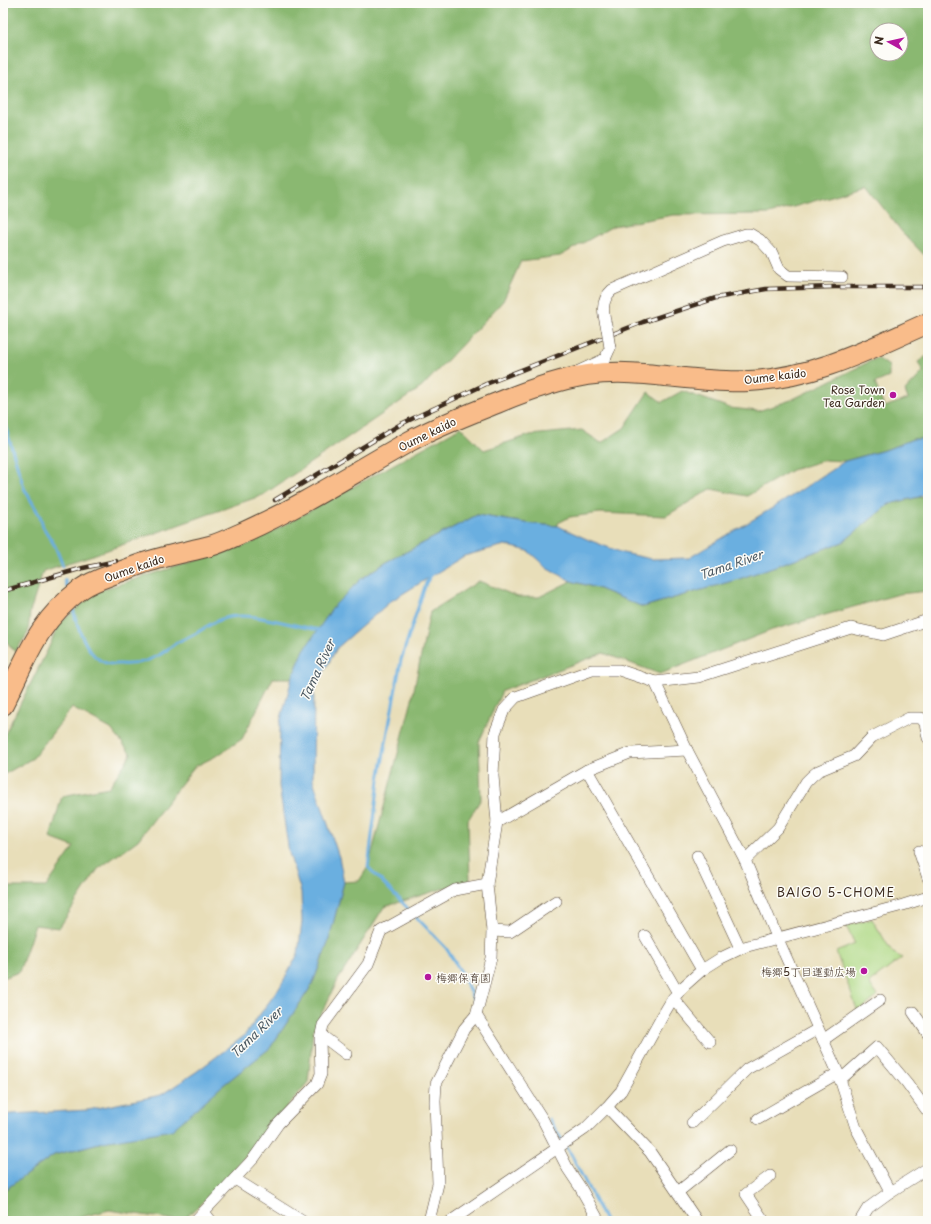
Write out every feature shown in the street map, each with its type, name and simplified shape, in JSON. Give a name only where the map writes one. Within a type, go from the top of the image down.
[{"type":"highway","name":"Oume kaido","points":[[3,706],[32,644],[43,626],[56,610],[84,587],[105,577],[154,560],[213,545],[244,532],[293,508],[412,440],[453,420],[526,391],[562,380],[586,375],[614,372],[646,373],[709,380],[749,381],[801,374],[831,366],[928,323]]},
{"type":"street","points":[[562,380],[587,366],[605,359],[610,348],[603,314],[603,305],[607,295],[612,290],[723,241],[750,234],[760,240],[772,253],[779,269],[788,276],[842,277]]},
{"type":"street","points":[[429,1221],[438,1184],[435,1101],[436,1084],[464,1029],[476,1015],[491,958],[492,931],[487,884],[497,822],[493,776],[495,733],[504,710],[516,697],[592,670],[619,670],[655,682],[698,677],[851,628],[883,635],[928,620]]},
{"type":"street","points":[[655,682],[687,750],[745,860],[777,937],[839,1077],[856,1128],[890,1192]]},
{"type":"street","points":[[745,860],[778,828],[806,782],[818,771],[854,756],[872,737],[909,718],[921,718],[925,723],[928,738]]},
{"type":"street","points":[[497,822],[587,770],[630,754],[687,750]]},
{"type":"street","points":[[587,770],[702,970]]},
{"type":"street","points":[[919,851],[928,878]]},
{"type":"street","points":[[697,856],[740,948]]},
{"type":"street","points":[[195,1221],[208,1216],[235,1179],[254,1158],[278,1124],[317,1084],[321,1074],[321,1035],[323,1025],[368,964],[381,931],[455,890],[487,884]]},
{"type":"street","points":[[451,1221],[585,1129],[607,1107],[621,1091],[662,1015],[676,996],[702,970],[740,948],[928,897]]},
{"type":"street","points":[[492,931],[510,932],[556,901]]},
{"type":"street","points":[[646,936],[676,996],[710,1042]]},
{"type":"street","points":[[823,1040],[880,1000]]},
{"type":"street","points":[[913,1012],[928,1034]]},
{"type":"street","points":[[476,1015],[536,1108],[556,1149],[580,1187],[598,1221]]},
{"type":"street","points":[[692,1123],[747,1069],[818,1029]]},
{"type":"street","points":[[321,1035],[346,1054]]},
{"type":"street","points":[[758,1119],[839,1077],[877,1047],[907,1083],[928,1112]]},
{"type":"street","points":[[607,1107],[650,1152],[697,1221]]},
{"type":"street","points":[[678,1192],[730,1150]]},
{"type":"street","points":[[860,1221],[868,1208],[928,1168]]},
{"type":"street","points":[[764,1221],[746,1194],[770,1176]]},
{"type":"street","points":[[235,1179],[302,1221]]},
{"type":"green space","points":[[3,3],[928,3],[928,259],[902,232],[866,186],[769,214],[673,215],[613,226],[560,256],[521,261],[503,301],[422,387],[263,495],[99,553],[43,571],[30,612],[28,633],[15,652],[3,637]]},
{"type":"green space","points":[[928,355],[928,439],[913,439],[888,449],[845,461],[824,460],[792,470],[747,496],[711,489],[666,516],[600,513],[570,517],[558,523],[558,526],[532,524],[477,515],[387,562],[361,579],[304,650],[292,678],[273,678],[242,739],[218,755],[194,767],[138,840],[98,869],[59,928],[35,925],[19,972],[3,978],[3,887],[46,887],[74,847],[50,838],[62,796],[109,787],[131,754],[111,729],[72,708],[33,758],[3,775],[3,738],[59,624],[97,591],[250,544],[461,427],[484,450],[530,435],[582,430],[601,443],[624,428],[648,392],[662,402],[682,391],[730,408],[758,411],[791,400],[877,358],[889,366],[889,377],[875,383],[884,407],[908,399],[905,391],[923,372],[918,362]]},
{"type":"green space","points":[[919,497],[928,499],[928,591],[899,594],[772,630],[660,674],[603,653],[502,691],[479,742],[481,799],[468,820],[470,880],[384,907],[338,980],[313,1031],[308,1082],[222,1184],[182,1221],[109,1210],[66,1221],[3,1221],[3,1191],[54,1155],[103,1142],[222,1086],[270,1048],[312,985],[328,943],[344,882],[359,881],[368,867],[411,704],[430,612],[479,581],[518,597],[539,597],[571,581],[597,588],[643,607],[739,579],[843,542],[889,504]]},
{"type":"green space","name":"梅郷5丁目運動広場","points":[[872,919],[892,952],[902,958],[869,983],[878,996],[858,1012],[836,952],[855,944],[846,926]]},
{"type":"water","name":"Tama River","points":[[913,439],[928,439],[928,493],[919,497],[889,504],[843,542],[739,579],[643,607],[597,588],[571,581],[546,567],[528,551],[505,545],[464,556],[391,601],[337,648],[314,690],[313,780],[339,857],[344,882],[328,943],[312,985],[270,1048],[222,1086],[172,1130],[103,1142],[54,1155],[3,1191],[3,1115],[88,1110],[161,1095],[196,1072],[244,1036],[280,987],[298,954],[302,922],[301,892],[289,853],[279,786],[280,722],[292,678],[304,650],[334,606],[361,579],[387,562],[477,515],[532,524],[558,526],[623,553],[652,559],[689,558],[784,501],[845,461],[888,449]]},
{"type":"waterway","points":[[3,419],[24,488],[40,516],[43,527],[55,546],[63,566]]},
{"type":"waterway","points":[[432,574],[426,583],[401,660],[379,780],[368,867],[446,948],[461,972],[476,1005]]},
{"type":"waterway","points":[[65,580],[67,587]]},
{"type":"waterway","points":[[72,605],[83,638],[93,654],[108,664],[126,664],[150,660],[176,643],[215,622],[233,616],[258,617],[321,630]]},
{"type":"waterway","points":[[549,1119],[571,1154],[605,1221]]},
{"type":"railway","points":[[275,500],[401,424],[486,384],[643,322],[716,298],[766,289],[928,287]]},
{"type":"railway","points":[[3,591],[83,568],[116,561]]},
{"type":"place","name":"Rose Town Tea Garden","points":[[893,395]]},
{"type":"place","name":"梅郷5丁目運動広場","points":[[864,971]]},
{"type":"place","name":"梅郷保育園","points":[[428,977]]},
{"type":"district","name":"BAIGO 5-CHOME","points":[[836,892]]}]
